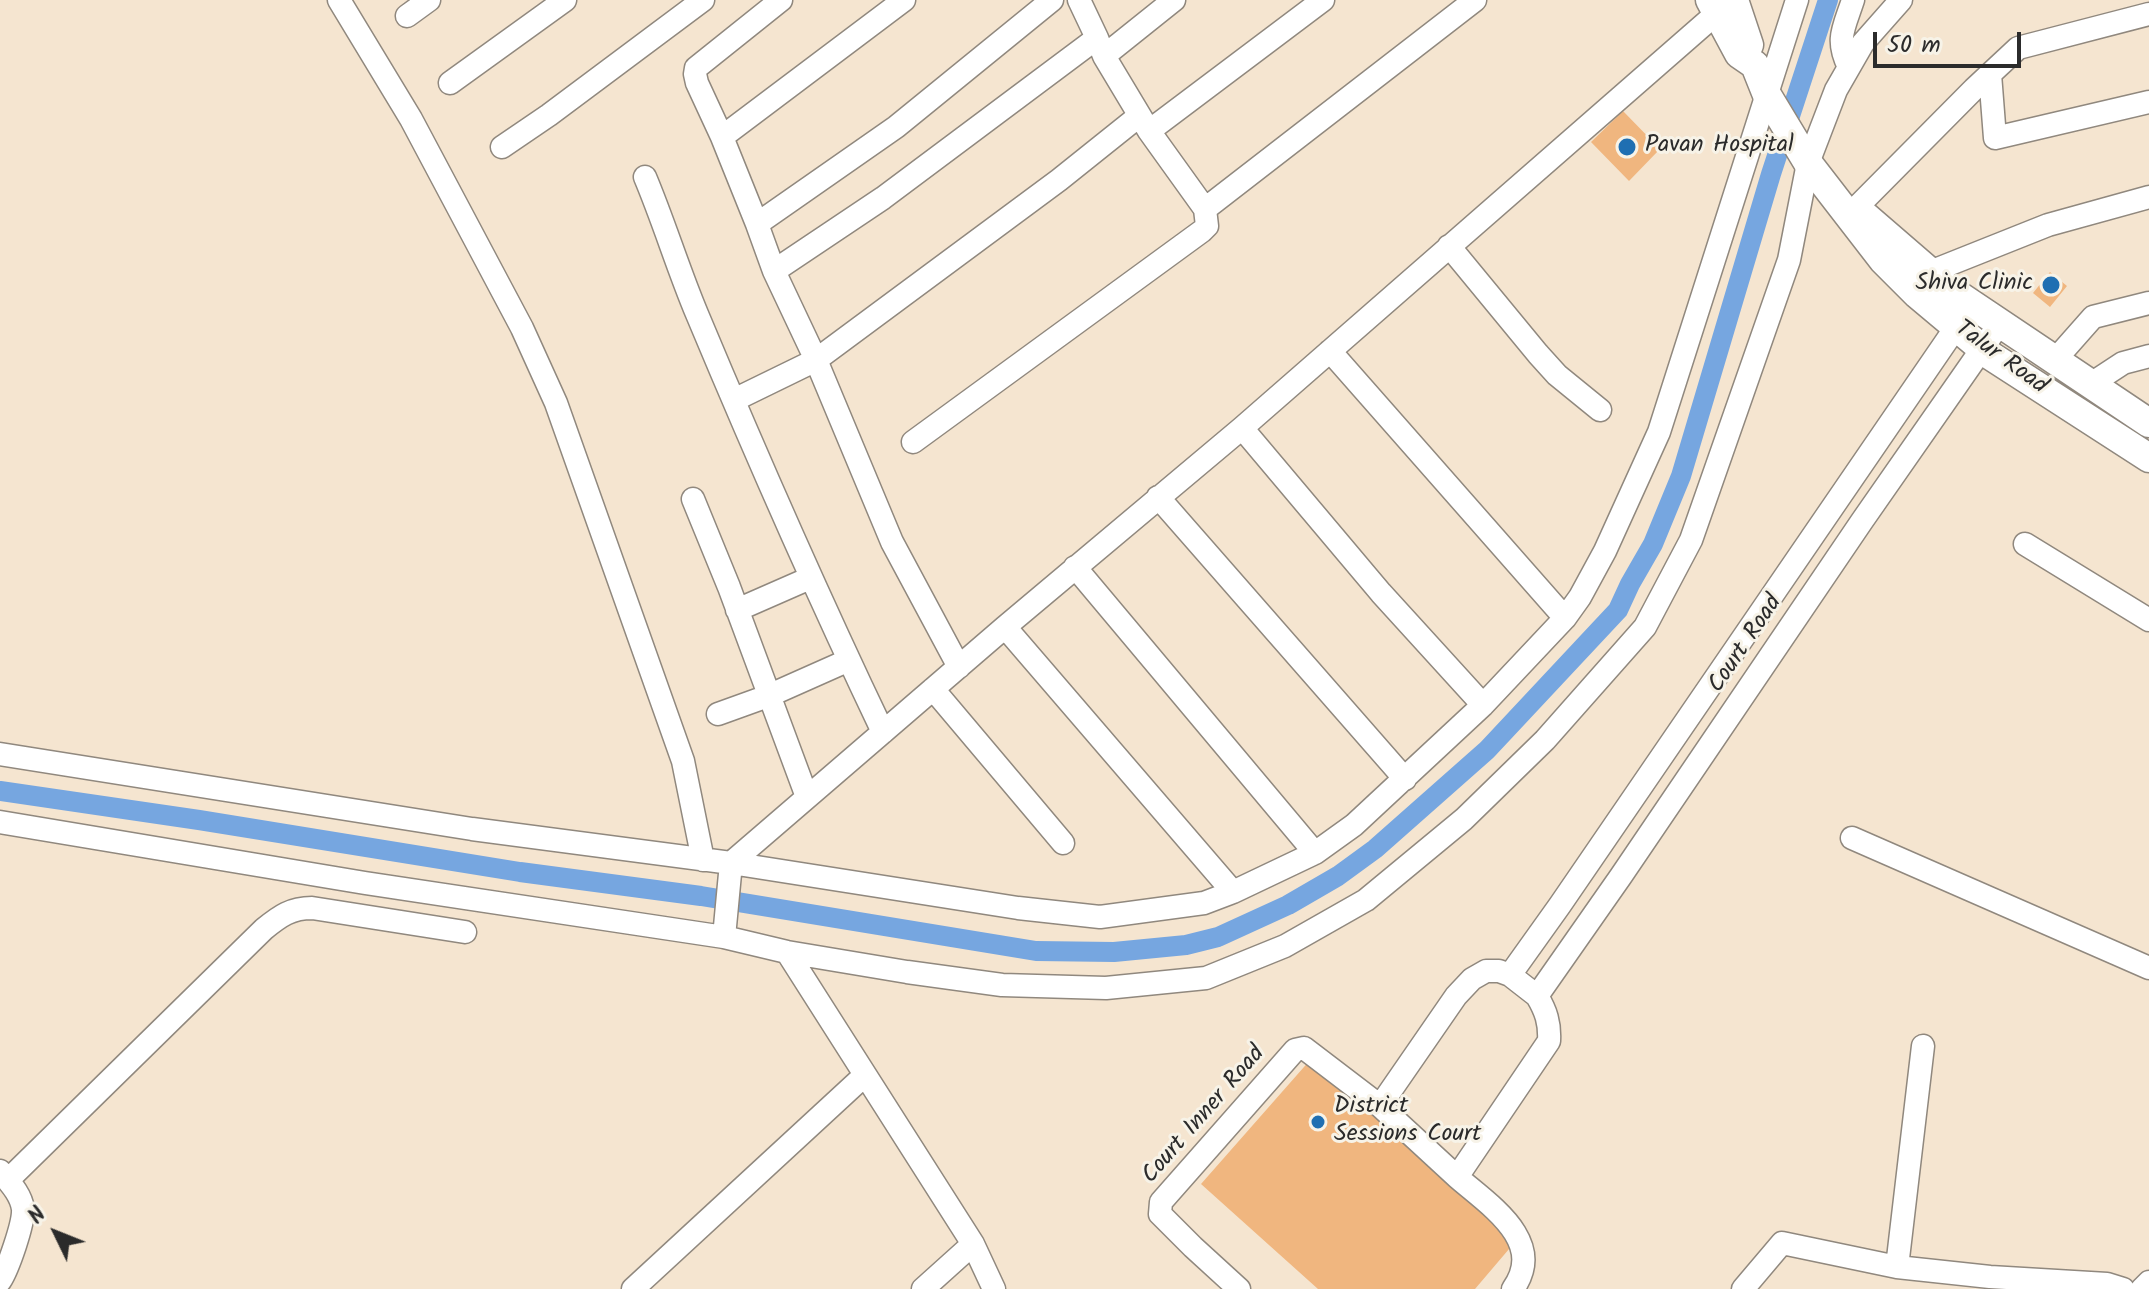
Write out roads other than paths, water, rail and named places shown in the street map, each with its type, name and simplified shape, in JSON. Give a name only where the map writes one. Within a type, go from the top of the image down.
[{"type":"main road","name":"Talur Road","points":[[1721,4],[1739,54],[1755,65],[1767,95],[1808,163],[1883,260],[1917,294],[1983,350],[2149,458]]},
{"type":"main road","name":"Talur Road","points":[[1808,163],[1952,291],[2149,423]]},
{"type":"street","points":[[339,0],[411,119],[522,328],[556,403],[683,761],[703,860]]},
{"type":"street","points":[[407,16],[429,0]]},
{"type":"street","points":[[450,83],[565,0]]},
{"type":"street","points":[[502,147],[703,0]]},
{"type":"street","points":[[781,0],[696,68],[697,83],[722,137],[774,271],[816,360],[892,542],[959,667]]},
{"type":"street","points":[[722,137],[904,0]]},
{"type":"street","points":[[757,224],[896,127],[1052,0]]},
{"type":"street","points":[[913,442],[1207,226],[1205,209],[1144,124],[1100,47],[1079,0]]},
{"type":"street","points":[[774,271],[1100,47],[1174,0]]},
{"type":"street","points":[[734,400],[816,360],[1059,180],[1323,0]]},
{"type":"street","points":[[1205,209],[1475,0]]},
{"type":"street","points":[[0,754],[472,829],[703,860],[730,871],[1018,908],[1100,917],[1204,903],[1233,892],[1315,853],[1354,825],[1483,705],[1565,618],[1591,579],[1659,432],[1797,0]]},
{"type":"street","points":[[1849,67],[1840,39],[1853,0]]},
{"type":"street","points":[[0,822],[396,888],[725,929],[787,952],[1002,985],[1106,988],[1206,978],[1285,946],[1366,900],[1464,819],[1545,740],[1645,627],[1697,525],[1789,260],[1808,163],[1836,90],[1863,43],[1901,0]]},
{"type":"street","points":[[725,929],[730,871],[807,797],[1242,428],[1721,4]]},
{"type":"street","points":[[1856,208],[2018,48],[2149,14]]},
{"type":"street","points":[[1990,74],[1995,138],[2149,102]]},
{"type":"street","points":[[645,177],[695,310],[810,578],[883,732]]},
{"type":"street","points":[[1930,272],[2048,225],[2149,197]]},
{"type":"street","points":[[1449,246],[1557,375],[1600,410]]},
{"type":"street","points":[[2055,360],[2093,317],[2149,303]]},
{"type":"street","name":"Court Road","points":[[1510,975],[1972,304]]},
{"type":"street","name":"Court Road","points":[[1537,996],[2000,323]]},
{"type":"street","points":[[1330,351],[1565,618]]},
{"type":"street","points":[[2091,384],[2123,363],[2149,356]]},
{"type":"street","points":[[1242,428],[1381,593],[1483,705]]},
{"type":"street","points":[[1158,497],[1405,779]]},
{"type":"street","points":[[693,499],[807,797]]},
{"type":"street","points":[[2025,544],[2149,620]]},
{"type":"street","points":[[1075,567],[1315,853]]},
{"type":"street","points":[[737,610],[810,578]]},
{"type":"street","points":[[1005,627],[1233,892]]},
{"type":"street","points":[[718,714],[768,696],[849,660]]},
{"type":"street","points":[[933,689],[1063,843]]},
{"type":"street","points":[[1852,838],[2149,968]]},
{"type":"street","points":[[0,1281],[10,1264],[23,1210],[18,1194],[4,1175],[283,914],[296,908],[312,908],[465,932]]},
{"type":"street","points":[[787,952],[973,1244],[994,1289]]},
{"type":"street","points":[[1457,1177],[1549,1041],[1550,1027],[1537,996],[1510,975],[1499,971],[1486,971],[1472,979],[1456,996],[1380,1106],[1457,1177],[1498,1212],[1516,1233],[1524,1255],[1513,1289]]},
{"type":"street","points":[[1897,1267],[1923,1046]]},
{"type":"street","name":"Court Inner Road","points":[[1239,1289],[1160,1214],[1161,1202],[1295,1050],[1304,1048],[1380,1106]]},
{"type":"street","points":[[633,1289],[865,1075]]},
{"type":"street","points":[[1743,1289],[1782,1243],[1897,1267],[1990,1277],[2107,1284],[2123,1289]]},
{"type":"street","points":[[923,1289],[973,1244]]},
{"type":"street","points":[[2142,1289],[2149,1282]]},
{"type":"waterway","points":[[0,791],[520,872],[701,896],[1036,951],[1114,952],[1186,945],[1218,937],[1288,905],[1338,876],[1375,849],[1487,750],[1618,610],[1653,544],[1681,476],[1771,174],[1828,0]]},
{"type":"place","name":"Pavan Hospital","points":[[1627,147]]},
{"type":"place","name":"Shiva Clinic","points":[[2051,285]]},
{"type":"place","name":"District Sessions Court","points":[[1318,1122]]}]
